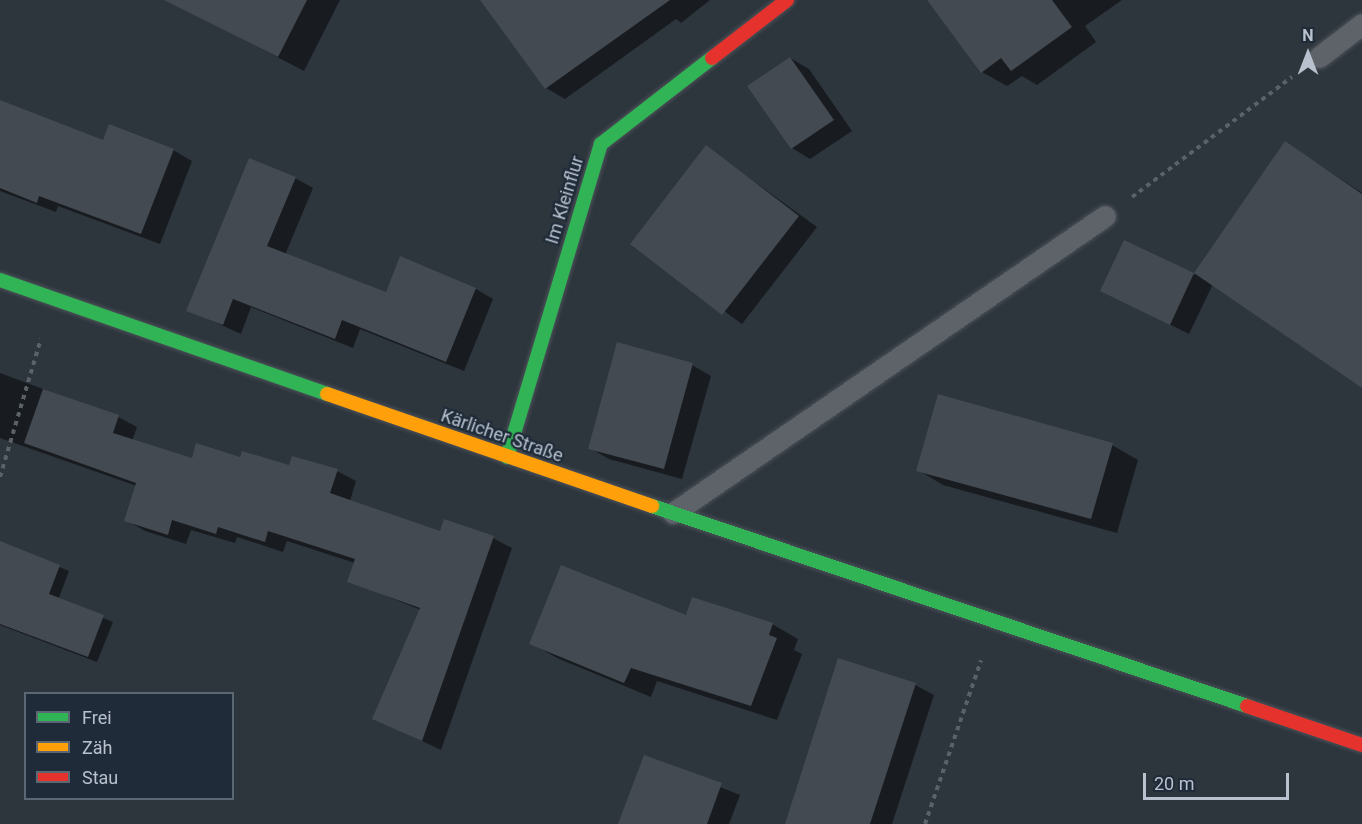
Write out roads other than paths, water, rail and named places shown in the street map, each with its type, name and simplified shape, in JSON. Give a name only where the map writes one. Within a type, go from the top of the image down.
[{"type":"street","name":"Im Kleinflur","points":[[507,457],[601,144],[787,0]]},
{"type":"street","name":"Kärlicher Straße","points":[[0,280],[507,457],[1362,745]]},
{"type":"lane","points":[[1319,57],[1362,24]]},
{"type":"lane","points":[[673,513],[1104,216]]}]
